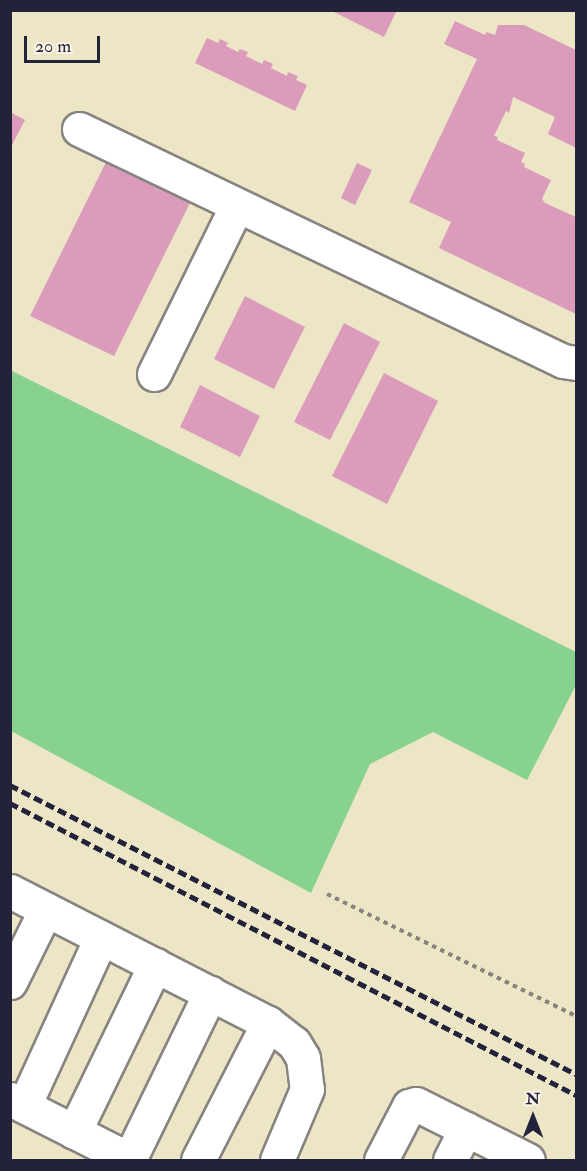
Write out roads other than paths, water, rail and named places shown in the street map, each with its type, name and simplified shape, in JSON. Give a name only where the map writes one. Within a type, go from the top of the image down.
[{"type":"street","points":[[79,129],[563,361],[576,363]]},
{"type":"street","points":[[154,374],[237,205]]},
{"type":"street","points":[[10,891],[268,1023],[294,1044],[303,1058],[307,1075],[304,1102],[277,1161]]},
{"type":"street","points":[[10,982],[46,909]]},
{"type":"street","points":[[101,938],[17,1103],[74,1132],[130,1160],[210,993]]},
{"type":"street","points":[[74,1132],[155,965]]},
{"type":"street","points":[[198,1161],[268,1023]]},
{"type":"street","points":[[381,1161],[412,1104],[422,1106],[528,1161]]},
{"type":"street","points":[[450,1161],[466,1129]]},
{"type":"railway","points":[[10,785],[576,1074]]},
{"type":"railway","points":[[10,803],[576,1095]]}]
